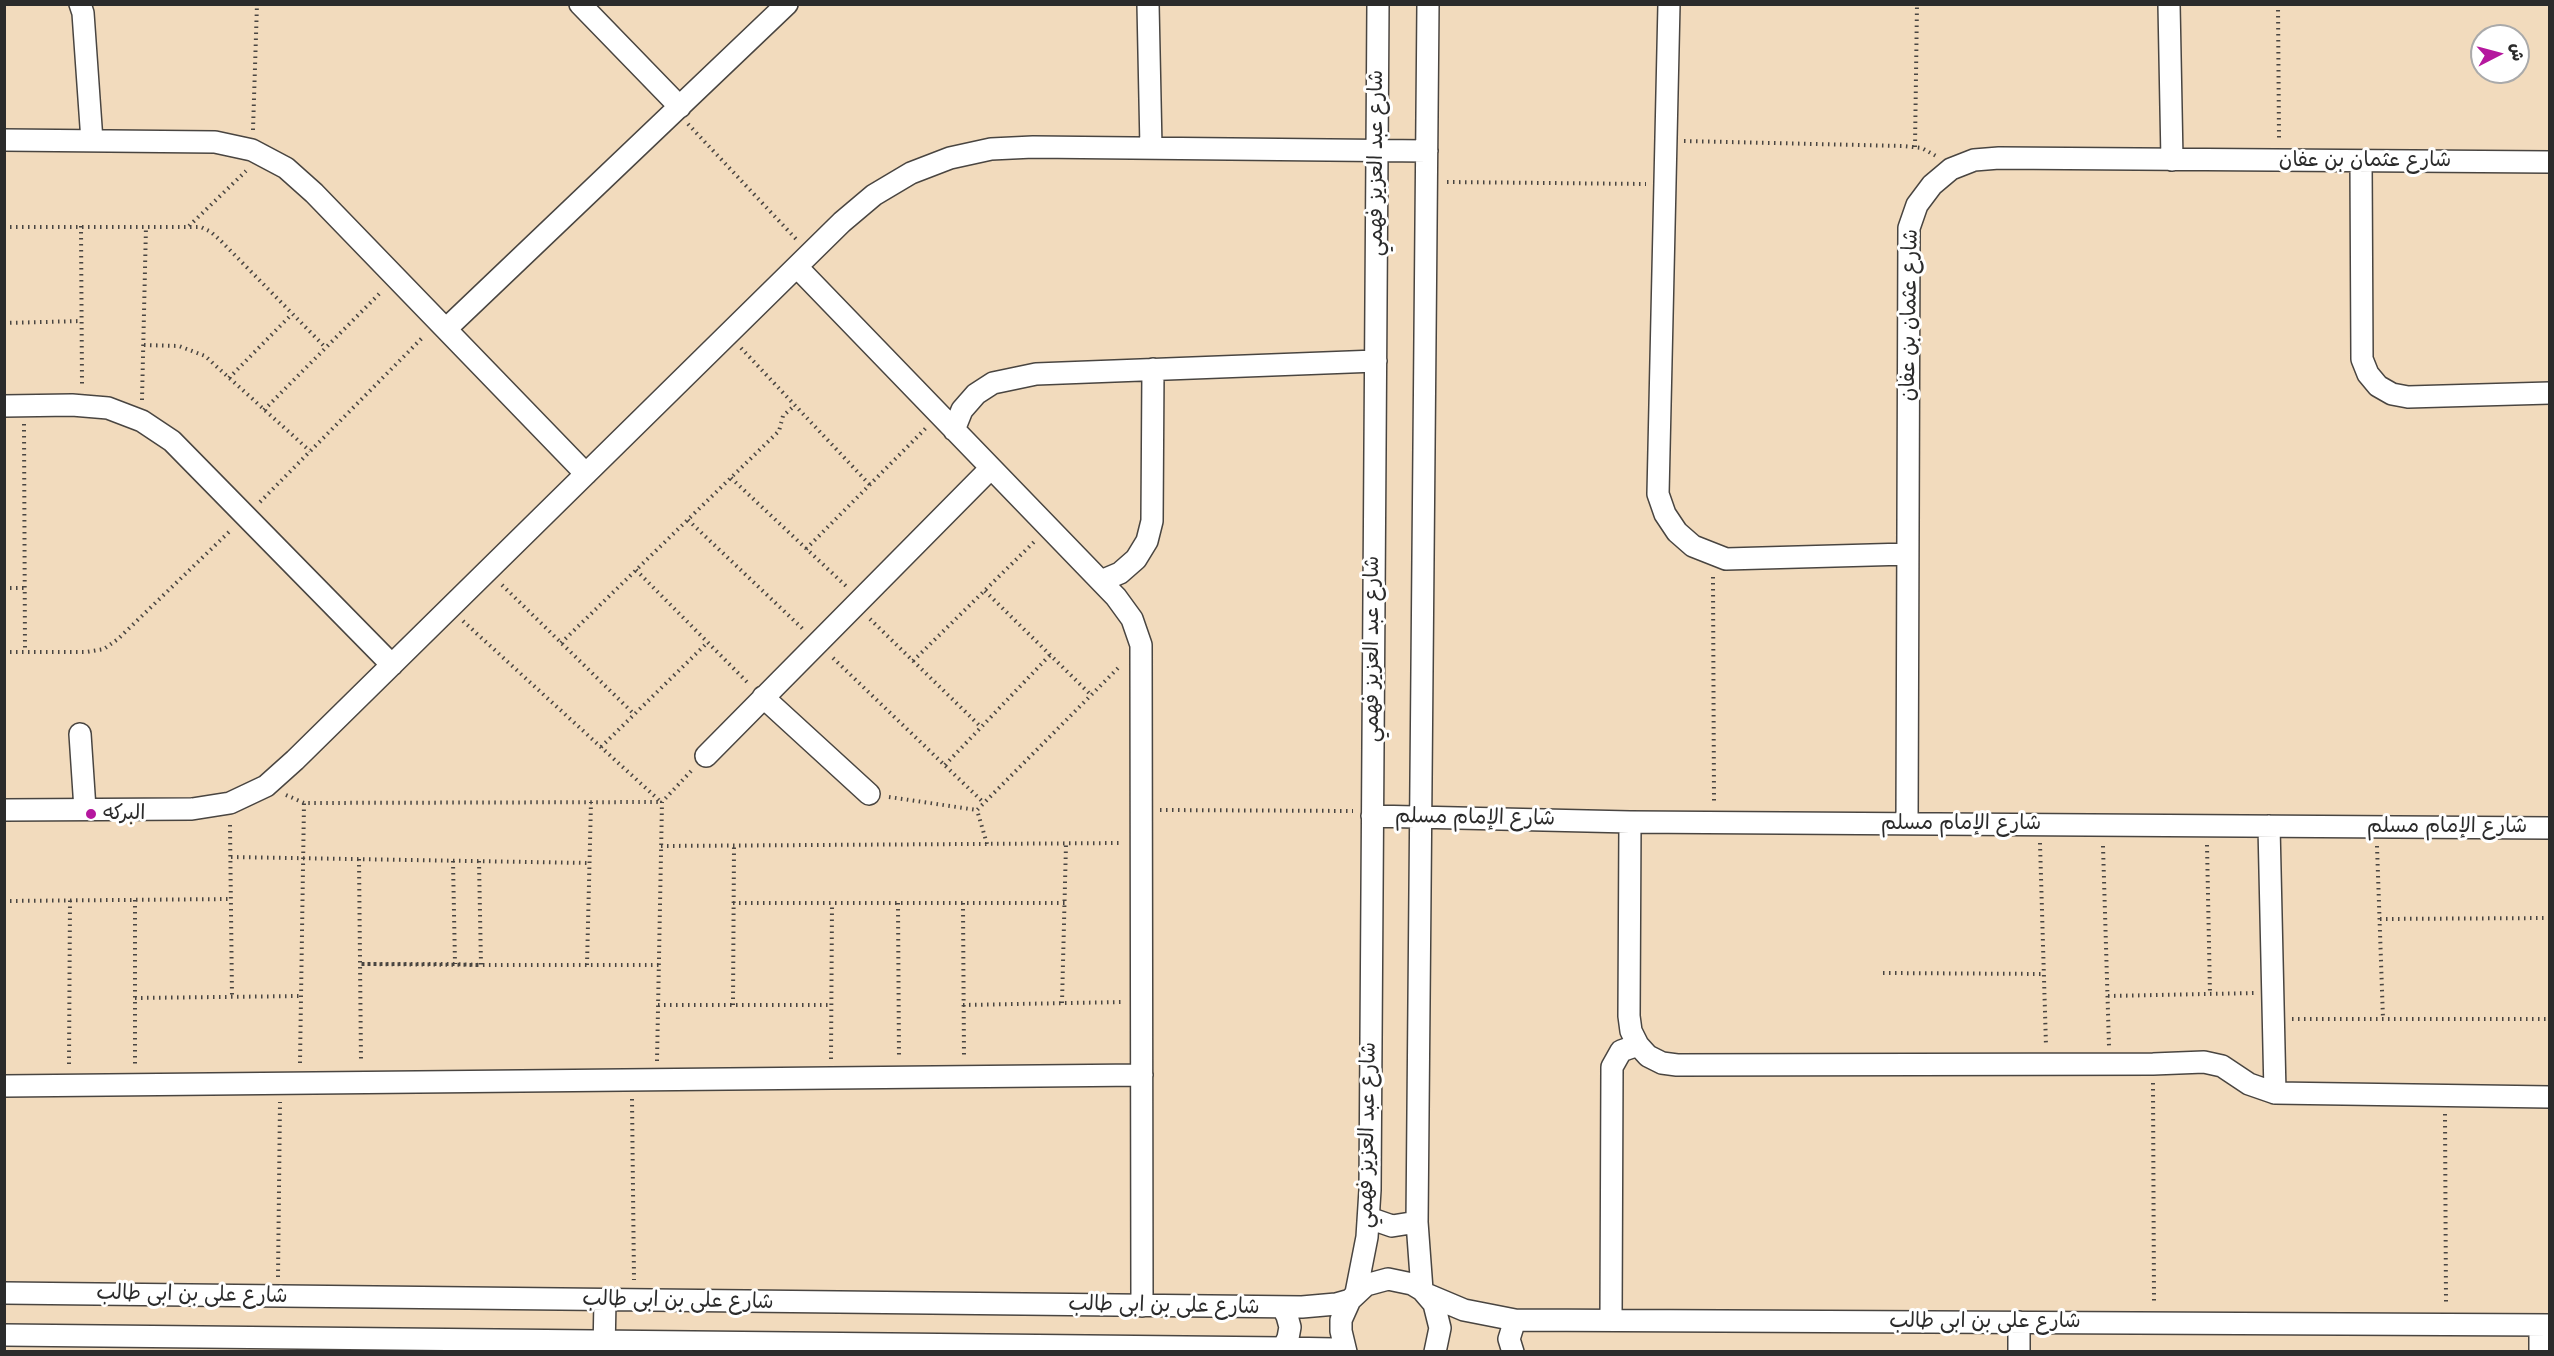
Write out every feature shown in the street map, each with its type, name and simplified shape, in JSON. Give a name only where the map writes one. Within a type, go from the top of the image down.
[{"type":"street","points":[[80,4],[83,13],[92,141]]},
{"type":"street","points":[[580,4],[678,109]]},
{"type":"street","points":[[442,325],[678,109],[787,4]]},
{"type":"street","points":[[1148,4],[1151,148]]},
{"type":"street","name":"شارع عبد العزيز فهمي","points":[[1344,1352],[1341,1320],[1353,1296],[1369,1218],[1378,4]]},
{"type":"street","points":[[1428,4],[1417,1222],[1424,1292],[1438,1316],[1439,1340],[1435,1352]]},
{"type":"street","points":[[1669,4],[1658,494],[1665,514],[1677,532],[1693,546],[1726,559],[1907,554]]},
{"type":"street","points":[[2169,4],[2172,160]]},
{"type":"street","points":[[4,140],[215,142],[257,153],[286,168],[314,193],[586,474]]},
{"type":"street","points":[[4,810],[192,809],[230,803],[266,786],[803,261],[874,195],[910,173],[950,158],[991,149],[1033,147],[1427,152]]},
{"type":"street","name":"شارع عثمان بن عفان","points":[[1907,824],[1909,228],[1922,198],[1932,184],[1951,170],[1974,160],[1999,158],[2550,162]]},
{"type":"street","points":[[2361,161],[2362,358],[2368,374],[2378,386],[2392,394],[2408,397],[2550,393]]},
{"type":"street","points":[[803,261],[939,415],[1116,597],[1132,619],[1141,645],[1142,1306]]},
{"type":"street","points":[[954,430],[962,410],[976,394],[993,383],[1046,373],[1376,361]]},
{"type":"street","points":[[1101,582],[1120,573],[1136,559],[1147,541],[1152,521],[1152,369]]},
{"type":"street","points":[[14,406],[82,405],[108,408],[142,421],[172,441],[392,665]]},
{"type":"street","points":[[706,756],[991,468]]},
{"type":"street","points":[[763,697],[869,794]]},
{"type":"street","points":[[80,734],[85,810]]},
{"type":"street","name":"شارع الإمام مسلم","points":[[1372,813],[1420,817],[1630,822],[2550,828]]},
{"type":"street","points":[[1630,822],[1629,1016],[1631,1031],[1638,1045],[1655,1059],[1677,1065],[2204,1062],[2222,1065],[2249,1084],[2275,1093],[2550,1097]]},
{"type":"street","points":[[2269,826],[2275,1093]]},
{"type":"street","points":[[1611,1320],[1612,1067],[1621,1051],[1638,1045]]},
{"type":"street","points":[[4,1086],[1142,1075]]},
{"type":"street","points":[[1369,1218],[1392,1226],[1417,1222]]},
{"type":"street","name":"شارع على بن ابى طالب","points":[[4,1293],[1282,1307],[1321,1306],[1353,1296],[1376,1281],[1388,1279],[1401,1280],[1464,1310],[1515,1320],[2545,1325]]},
{"type":"street","points":[[604,1346],[605,1300]]},
{"type":"street","points":[[1282,1307],[1290,1327],[1288,1338],[1282,1348]]},
{"type":"street","points":[[1513,1352],[1510,1346],[1510,1332],[1515,1320]]},
{"type":"street","points":[[2019,1322],[2019,1352]]},
{"type":"street","points":[[2540,1352],[2545,1325]]},
{"type":"street","name":"شارع على بن ابى طالب","points":[[4,1335],[156,1344],[1282,1348],[1334,1349],[1344,1352]]},
{"type":"path","points":[[189,226],[257,153],[257,4]]},
{"type":"path","points":[[1915,147],[1917,4]]},
{"type":"path","points":[[2278,4],[2279,160]]},
{"type":"path","points":[[678,109],[803,261]]},
{"type":"path","points":[[1666,141],[1915,147],[1938,156],[1951,170]]},
{"type":"path","points":[[1427,182],[1665,184]]},
{"type":"path","points":[[81,226],[82,405]]},
{"type":"path","points":[[142,421],[146,226]]},
{"type":"path","points":[[4,227],[201,227],[211,232],[326,348]]},
{"type":"path","points":[[264,410],[396,277]]},
{"type":"path","points":[[229,378],[292,314]]},
{"type":"path","points":[[4,322],[82,321]]},
{"type":"path","points":[[4,652],[86,652],[104,649],[118,639],[442,325]]},
{"type":"path","points":[[729,334],[870,485]]},
{"type":"path","points":[[144,345],[178,346],[204,356],[310,452]]},
{"type":"path","points":[[561,643],[779,431],[783,416],[795,405]]},
{"type":"path","points":[[14,406],[25,588],[25,652]]},
{"type":"path","points":[[806,549],[939,415]]},
{"type":"path","points":[[731,478],[806,549],[913,662],[981,727]]},
{"type":"path","points":[[688,520],[984,803]]},
{"type":"path","points":[[913,662],[1049,528]]},
{"type":"path","points":[[1713,555],[1714,822]]},
{"type":"path","points":[[636,570],[763,697]]},
{"type":"path","points":[[488,571],[634,714]]},
{"type":"path","points":[[4,588],[25,588]]},
{"type":"path","points":[[985,591],[1091,695]]},
{"type":"path","points":[[449,608],[662,802]]},
{"type":"path","points":[[601,747],[708,642]]},
{"type":"path","points":[[977,810],[1141,645]]},
{"type":"path","points":[[945,765],[1050,654]]},
{"type":"path","points":[[657,1080],[662,802],[706,756]]},
{"type":"path","points":[[266,786],[304,803],[662,802]]},
{"type":"path","points":[[869,794],[977,810]]},
{"type":"path","points":[[587,965],[591,802]]},
{"type":"path","points":[[230,803],[232,997]]},
{"type":"path","points":[[278,1296],[290,1083],[301,996],[304,803]]},
{"type":"path","points":[[977,810],[987,844]]},
{"type":"path","points":[[1141,810],[1372,813]]},
{"type":"path","points":[[2039,825],[2047,1064]]},
{"type":"path","points":[[2102,825],[2110,1064]]},
{"type":"path","points":[[2207,826],[2210,994]]},
{"type":"path","points":[[2377,827],[2383,1019]]},
{"type":"path","points":[[661,846],[1141,843]]},
{"type":"path","points":[[1062,1003],[1066,844]]},
{"type":"path","points":[[733,1005],[734,846]]},
{"type":"path","points":[[231,857],[589,863]]},
{"type":"path","points":[[359,859],[361,1082]]},
{"type":"path","points":[[453,861],[455,964]]},
{"type":"path","points":[[479,861],[481,964]]},
{"type":"path","points":[[4,901],[231,898]]},
{"type":"path","points":[[69,1085],[70,900]]},
{"type":"path","points":[[135,900],[135,1084]]},
{"type":"path","points":[[734,903],[1065,903]]},
{"type":"path","points":[[831,1078],[832,903]]},
{"type":"path","points":[[898,903],[899,1078]]},
{"type":"path","points":[[963,903],[964,1077]]},
{"type":"path","points":[[2380,919],[2550,918]]},
{"type":"path","points":[[360,964],[658,965]]},
{"type":"path","points":[[1883,974],[2044,974]]},
{"type":"path","points":[[2108,996],[2273,993]]},
{"type":"path","points":[[135,998],[301,996]]},
{"type":"path","points":[[963,1005],[1142,1002]]},
{"type":"path","points":[[658,1005],[832,1005]]},
{"type":"path","points":[[2273,1019],[2550,1019]]},
{"type":"path","points":[[2153,1064],[2154,1323]]},
{"type":"path","points":[[632,1080],[634,1300]]},
{"type":"path","points":[[2445,1095],[2446,1324]]},
{"type":"place","name":"البركه","points":[[91,814]]}]
